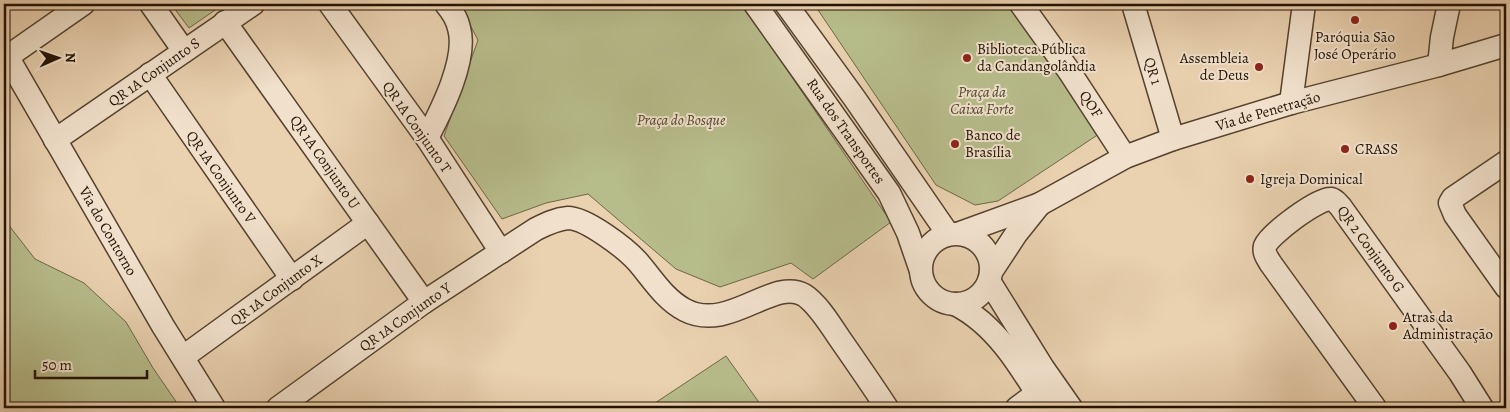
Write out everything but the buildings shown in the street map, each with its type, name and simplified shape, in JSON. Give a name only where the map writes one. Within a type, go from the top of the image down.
[{"type":"street","points":[[5,54],[83,4]]},
{"type":"street","points":[[150,4],[184,51]]},
{"type":"street","name":"QR 1A Conjunto S","points":[[55,140],[253,4]]},
{"type":"street","name":"QR 1A Conjunto T","points":[[330,4],[426,138],[501,252]]},
{"type":"street","points":[[426,138],[440,113],[458,65],[461,44],[460,29],[454,15],[446,4]]},
{"type":"street","name":"Rua dos Transportes","points":[[786,4],[954,233]]},
{"type":"street","name":"QOF","points":[[1021,4],[1069,71],[1125,156]]},
{"type":"street","name":"QR 1","points":[[1133,4],[1173,139]]},
{"type":"street","points":[[1291,103],[1304,4]]},
{"type":"street","points":[[1439,65],[1449,4]]},
{"type":"street","name":"Rua dos Transportes","points":[[762,6],[889,193],[904,225],[920,268]]},
{"type":"street","name":"QR 1A Conjunto U","points":[[225,22],[424,302]]},
{"type":"street","name":"Via de Penetração","points":[[954,233],[1040,204],[1125,156],[1173,139],[1291,103],[1439,65],[1506,45]]},
{"type":"street","name":"Via do Contorno","points":[[5,54],[163,326],[214,408]]},
{"type":"street","name":"QR 1A Conjunto V","points":[[150,74],[292,279]]},
{"type":"street","points":[[1506,162],[1453,198],[1450,203],[1454,215],[1506,287]]},
{"type":"street","name":"QR 2 Conjunto G","points":[[1375,408],[1271,264],[1265,251],[1270,238],[1285,225],[1324,200],[1332,199],[1340,206],[1460,373],[1482,408]]},
{"type":"street","name":"Via de Penetração","points":[[990,276],[1016,234],[1040,204]]},
{"type":"street","name":"QR 1A Conjunto Y","points":[[278,408],[424,302],[536,229],[555,220],[568,218],[579,220],[606,235],[636,259],[673,303],[686,311],[703,316],[716,315],[733,311],[772,295],[788,291],[804,295],[812,302],[830,326],[887,408]]},
{"type":"street","name":"QR 1A Conjunto X","points":[[183,357],[368,223]]},
{"type":"street","points":[[1044,393],[990,276],[989,258],[983,246],[972,237],[954,233],[934,240],[924,252],[920,268],[923,281],[930,293],[941,301],[955,304],[970,312],[985,324],[1000,339],[1044,393],[1072,408]]},
{"type":"street","points":[[955,304],[976,298],[984,290],[990,276]]},
{"type":"street","points":[[1017,408],[1044,393]]},
{"type":"green space","points":[[171,4],[224,4],[189,28]]},
{"type":"green space","name":"Praça do Bosque","points":[[459,4],[742,4],[891,222],[813,279],[791,263],[720,287],[676,269],[588,194],[546,203],[502,219],[444,136],[478,40]]},
{"type":"green space","name":"Praça da Caixa Forte","points":[[814,4],[1018,4],[1108,128],[998,201],[975,205],[936,185]]},
{"type":"green space","points":[[4,219],[35,259],[84,283],[126,322],[179,408],[4,408]]},
{"type":"green space","points":[[726,356],[763,408],[652,408],[652,405]]},
{"type":"place","name":"Paróquia São José Operário","points":[[1355,20]]},
{"type":"place","name":"Biblioteca Pública da Candangolândia","points":[[967,58]]},
{"type":"place","name":"Assembleia de Deus","points":[[1259,67]]},
{"type":"place","name":"Banco de Brasília","points":[[955,144]]},
{"type":"place","name":"CRASS","points":[[1345,149]]},
{"type":"place","name":"Igreja Dominical","points":[[1250,179]]},
{"type":"place","name":"Atras da Administração","points":[[1393,326]]}]
